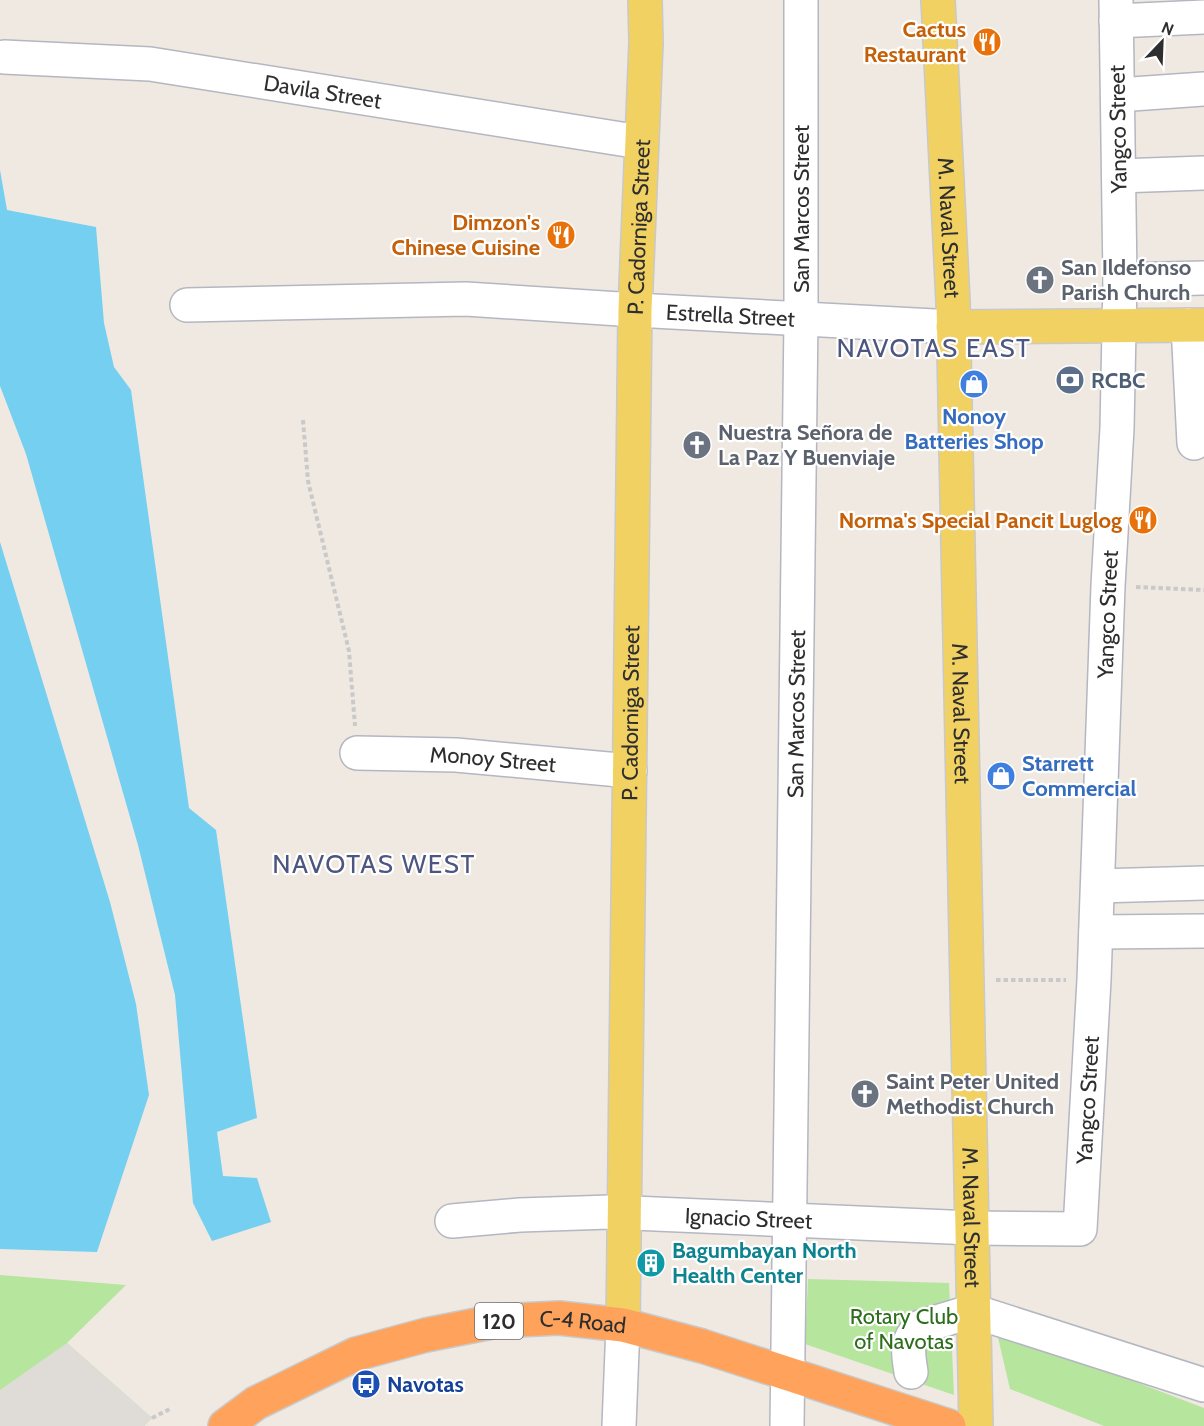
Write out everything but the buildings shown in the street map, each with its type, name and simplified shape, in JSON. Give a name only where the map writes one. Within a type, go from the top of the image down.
[{"type":"highway","name":"C-4 Road","points":[[225,1426],[256,1403],[356,1354],[426,1335],[497,1321],[559,1318],[623,1325],[702,1346],[950,1426]]},
{"type":"main road","name":"P. Cadorniga Street","points":[[623,1325],[635,310],[640,142],[646,43],[645,0]]},
{"type":"main road","name":"M. Naval Street","points":[[938,0],[953,302],[976,1426]]},
{"type":"main road","name":"Estrella Street","points":[[953,327],[1196,325]]},
{"type":"street","name":"San Marcos Street","points":[[787,1426],[801,319],[801,0]]},
{"type":"street","points":[[1116,11],[1204,17]]},
{"type":"street","name":"Yangco Street","points":[[1080,1229],[1094,980],[1108,586],[1117,428],[1120,280],[1116,11]]},
{"type":"street","name":"Davila Street","points":[[4,57],[150,64],[640,142]]},
{"type":"street","points":[[1118,96],[1204,89]]},
{"type":"street","points":[[1119,176],[1204,173]]},
{"type":"street","points":[[1120,280],[1204,278]]},
{"type":"street","name":"Estrella Street","points":[[187,305],[466,299],[953,327]]},
{"type":"street","points":[[1194,443],[1196,325]]},
{"type":"street","name":"Monoy Street","points":[[357,753],[456,755],[630,771]]},
{"type":"street","points":[[1098,886],[1204,883]]},
{"type":"street","points":[[1096,932],[1204,931]]},
{"type":"street","name":"Ignacio Street","points":[[452,1221],[610,1212],[972,1228],[1080,1229]]},
{"type":"street","points":[[911,1372],[908,1345],[915,1332],[921,1327],[973,1311],[1204,1385]]},
{"type":"street","name":"P. Cadorniga Street","points":[[619,1426],[623,1325]]},
{"type":"path","points":[[303,420],[308,482],[349,651],[357,753]]},
{"type":"path","points":[[1108,586],[1204,590]]},
{"type":"path","points":[[967,980],[1094,980]]},
{"type":"path","points":[[152,1418],[172,1408]]},
{"type":"green space","points":[[0,1275],[126,1285],[67,1343],[152,1418],[144,1426],[0,1426]]},
{"type":"green space","name":"Rotary Club of Navotas","points":[[808,1279],[949,1283],[954,1395],[805,1344]]},
{"type":"green space","points":[[996,1329],[1204,1408],[1204,1426],[1104,1426],[1010,1389]]},
{"type":"shaded area","points":[[67,1343],[152,1418],[144,1426],[0,1426],[0,1390]]},
{"type":"water","points":[[0,170],[7,210],[96,227],[104,323],[114,367],[131,390],[189,808],[216,830],[257,1118],[217,1132],[223,1176],[257,1178],[271,1222],[212,1241],[193,1203],[175,995],[138,845],[26,454],[0,386]]},
{"type":"water","points":[[0,542],[110,902],[136,1004],[149,1095],[97,1252],[0,1249]]},
{"type":"place","name":"Cactus Restaurant","points":[[987,42]]},
{"type":"place","name":"Dimzon's Chinese Cuisine","points":[[561,235]]},
{"type":"place","name":"San Ildefonso Parish Church","points":[[1040,280]]},
{"type":"place","name":"RCBC","points":[[1070,380]]},
{"type":"place","name":"Nonoy Batteries Shop","points":[[974,384]]},
{"type":"place","name":"Nuestra Señora de La Paz Y Buenviaje","points":[[697,445]]},
{"type":"place","name":"Norma's Special Pancit Luglog","points":[[1143,520]]},
{"type":"place","name":"Starrett Commercial","points":[[1001,776]]},
{"type":"place","name":"Saint Peter United Methodist Church","points":[[865,1094]]},
{"type":"place","name":"Bagumbayan North Health Center","points":[[651,1263]]},
{"type":"place","name":"Navotas","points":[[366,1384]]},
{"type":"district","name":"NAVOTAS EAST","points":[[934,348]]},
{"type":"district","name":"NAVOTAS WEST","points":[[374,864]]}]
